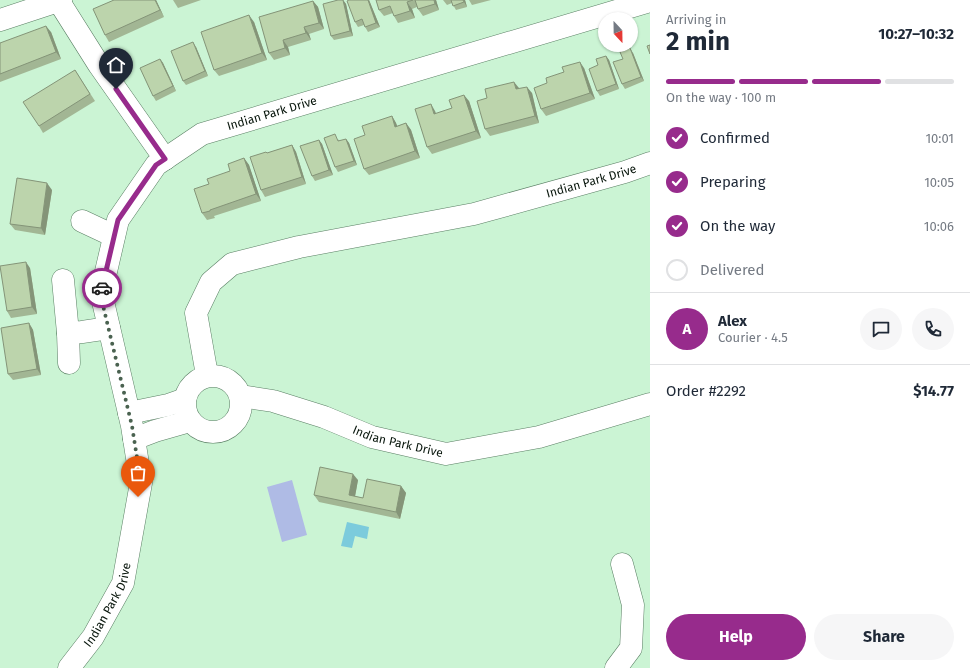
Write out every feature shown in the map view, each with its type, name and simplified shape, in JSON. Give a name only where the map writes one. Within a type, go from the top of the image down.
[{"type":"street","points":[[0,20],[59,0],[99,66],[165,159]]},
{"type":"street","name":"Indian Park Drive","points":[[69,668],[94,637],[124,583],[141,483],[129,413],[100,293],[118,220],[156,165],[202,134],[650,1]]},
{"type":"street","name":"Indian Park Drive","points":[[207,376],[196,313],[211,282],[232,264],[299,247],[474,214],[625,172],[650,163]]},
{"type":"street","points":[[82,221],[114,236]]},
{"type":"street","points":[[63,280],[69,363]]},
{"type":"street","points":[[68,333],[109,328]]},
{"type":"street","points":[[218,375],[228,379],[237,386],[241,396],[242,408],[238,418],[230,427],[220,432],[209,432],[198,428],[190,421],[185,410],[185,399],[192,384],[207,376],[218,375]]},
{"type":"street","name":"Indian Park Drive","points":[[241,396],[273,401],[324,417],[372,437],[446,454],[539,438],[650,404]]},
{"type":"street","points":[[129,413],[168,405],[185,399]]},
{"type":"street","points":[[134,439],[190,421]]},
{"type":"street","points":[[616,668],[631,648],[633,605],[622,564]]},
{"type":"shaded area","points":[[292,480],[307,535],[282,542],[267,487]]},
{"type":"shaded area","points":[[347,522],[369,527],[367,539],[355,536],[352,548],[341,546]]},
{"type":"building","points":[[114,0],[155,0],[160,10],[105,35],[93,9]]},
{"type":"building","points":[[343,0],[350,31],[331,36],[323,4]]},
{"type":"building","points":[[368,0],[376,23],[365,27],[362,19],[355,22],[347,1]]},
{"type":"building","points":[[376,0],[413,0],[407,2],[410,11],[394,16],[390,6],[379,10]]},
{"type":"building","points":[[415,0],[434,0],[435,4],[418,9]]},
{"type":"building","points":[[451,0],[463,0],[464,2],[453,6]]},
{"type":"building","points":[[313,1],[319,23],[304,27],[306,33],[283,40],[285,48],[269,53],[259,17]]},
{"type":"building","points":[[249,15],[262,53],[214,70],[201,32]]},
{"type":"building","points":[[46,26],[56,52],[0,74],[0,43]]},
{"type":"building","points":[[193,42],[205,71],[183,81],[171,51]]},
{"type":"building","points":[[650,45],[650,54],[647,46]]},
{"type":"building","points":[[620,52],[632,52],[641,77],[622,84],[613,62],[623,59]]},
{"type":"building","points":[[606,56],[616,84],[597,91],[589,69],[598,65],[596,59]]},
{"type":"building","points":[[160,59],[173,86],[153,96],[140,68]]},
{"type":"building","points":[[580,62],[590,93],[541,109],[534,88],[547,83],[546,78],[564,72],[562,67]]},
{"type":"building","points":[[75,70],[90,94],[39,126],[23,102]]},
{"type":"building","points":[[514,82],[516,89],[527,87],[535,116],[485,129],[477,101],[487,98],[485,89]]},
{"type":"building","points":[[464,95],[476,131],[427,147],[415,109],[431,104],[434,114],[452,108],[449,100]]},
{"type":"building","points":[[392,116],[395,127],[406,123],[415,151],[364,169],[354,139],[365,135],[362,126]]},
{"type":"building","points":[[335,134],[338,141],[346,139],[354,161],[335,167],[324,138]]},
{"type":"building","points":[[319,140],[329,170],[312,176],[300,146]]},
{"type":"building","points":[[292,145],[302,177],[261,190],[250,157]]},
{"type":"building","points":[[244,158],[256,194],[202,213],[194,189],[209,184],[207,179],[230,171],[228,164]]},
{"type":"building","points":[[17,178],[47,183],[41,228],[10,224]]},
{"type":"building","points":[[26,262],[32,307],[7,311],[0,266]]},
{"type":"building","points":[[29,323],[37,369],[8,374],[1,328]]},
{"type":"building","points":[[320,467],[353,474],[349,495],[363,498],[367,479],[401,486],[396,512],[314,495]]},
{"type":"way so far","points":[[102,288],[100,293],[132,426],[141,483],[138,497]]},
{"type":"route","points":[[102,288],[118,220],[156,165],[165,159],[116,89]]}]
